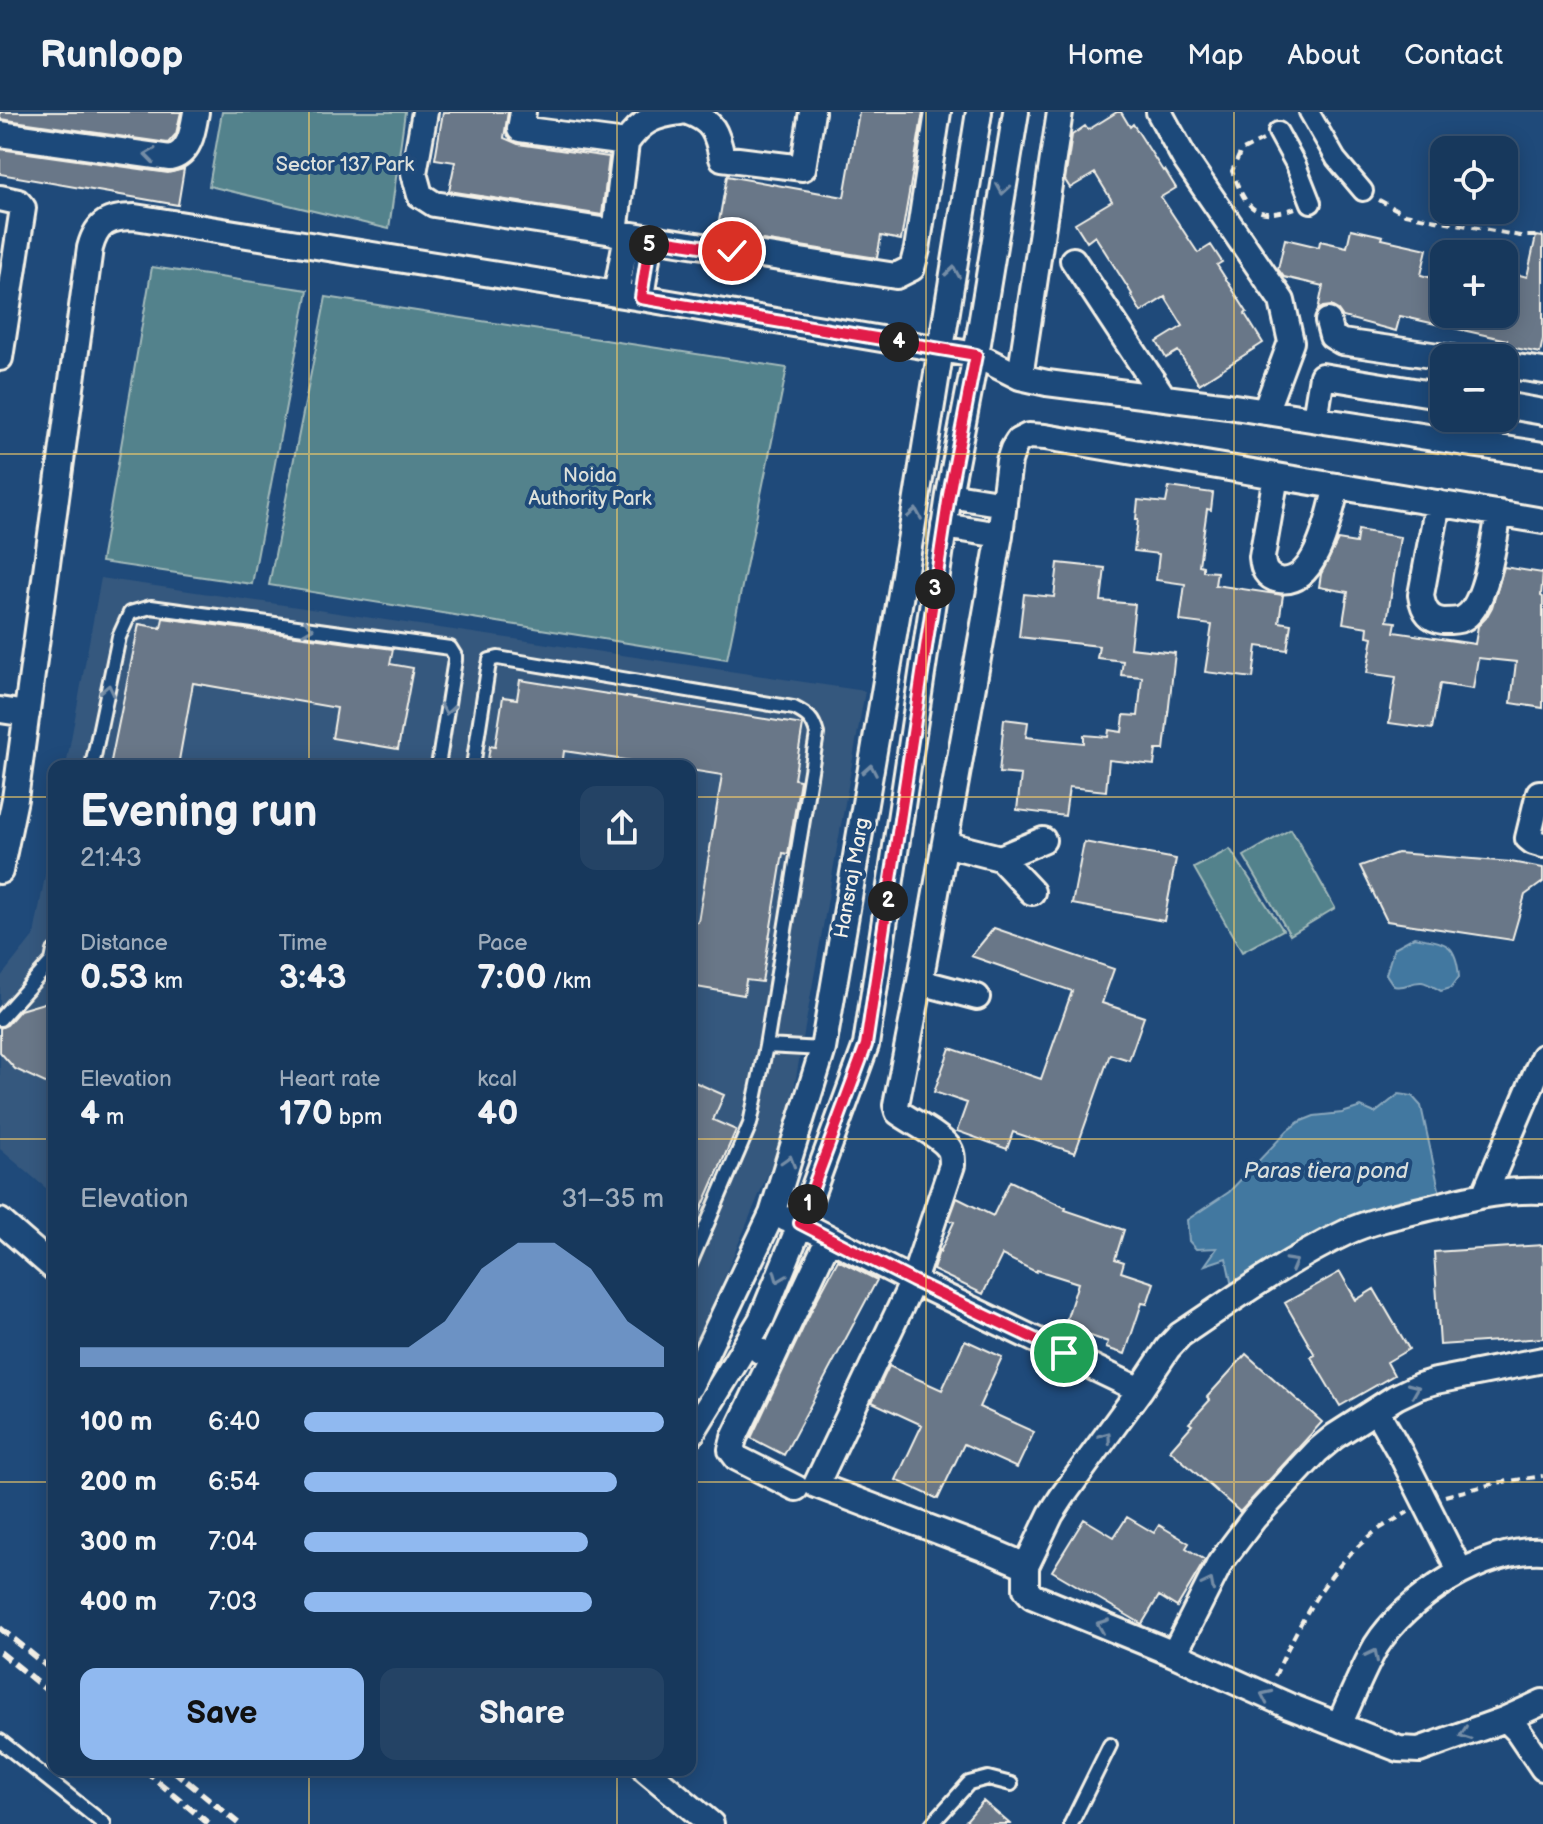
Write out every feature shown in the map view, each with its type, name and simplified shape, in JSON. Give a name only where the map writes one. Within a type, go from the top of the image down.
[{"type":"street","points":[[0,134],[170,158],[181,155],[185,150],[196,112]]},
{"type":"street","points":[[425,112],[414,173],[420,195],[434,204],[896,276],[912,268],[915,259],[938,112]]},
{"type":"street","points":[[523,112],[520,129],[626,143]]},
{"type":"street","points":[[641,298],[630,235],[626,143],[650,118],[680,112]]},
{"type":"street","points":[[688,112],[704,117],[718,135],[722,158],[803,168],[812,112]]},
{"type":"street","name":"Hansraj Marg","points":[[696,1373],[772,1214],[823,1049],[979,112]]},
{"type":"street","name":"Hansraj Marg","points":[[696,1426],[761,1320],[866,1045],[944,526],[1016,112]]},
{"type":"street","points":[[1020,377],[1060,112]]},
{"type":"street","points":[[1159,112],[1185,159],[1282,301],[1291,342],[1265,412]]},
{"type":"street","points":[[1309,112],[1336,159],[1363,191]]},
{"type":"street","points":[[1278,132],[1296,165],[1311,203]]},
{"type":"street","points":[[0,198],[18,202],[23,208],[5,296],[0,358]]},
{"type":"street","points":[[0,871],[8,797],[27,714],[90,248],[94,234],[103,224],[118,217],[135,217],[641,298],[976,355],[1020,377],[1047,383],[1315,419],[1543,455]]},
{"type":"street","points":[[616,294],[630,235]]},
{"type":"street","points":[[1073,260],[1164,398]]},
{"type":"street","points":[[1328,321],[1332,336],[1342,342],[1430,355]]},
{"type":"street","points":[[1518,367],[1543,371]]},
{"type":"street","points":[[1315,419],[1322,376],[1430,394]]},
{"type":"street","points":[[1518,408],[1543,412]]},
{"type":"street","points":[[1026,1566],[816,1485],[913,1281],[952,1165],[949,1148],[896,1108],[1013,449],[1018,441],[1028,436],[1543,521]]},
{"type":"street","points":[[1276,476],[1262,557],[1268,575],[1278,580],[1289,580],[1302,574],[1309,566],[1322,537],[1337,486]]},
{"type":"street","points":[[949,495],[1004,504]]},
{"type":"street","points":[[1438,503],[1421,595],[1426,613],[1435,620],[1446,622],[1463,619],[1478,601],[1487,574],[1499,513]]},
{"type":"street","points":[[944,526],[1000,535]]},
{"type":"street","points":[[0,710],[27,714]]},
{"type":"street","points":[[1543,793],[1539,793],[1528,838],[1543,845]]},
{"type":"street","points":[[1000,858],[1043,840]]},
{"type":"street","points":[[945,844],[1000,858],[1032,892]]},
{"type":"street","points":[[920,982],[977,997]]},
{"type":"street","points":[[1485,1193],[1543,1057]]},
{"type":"street","points":[[1543,1191],[1485,1193],[1347,1232],[1271,1274],[1180,1335],[1062,1497],[1026,1566],[1026,1589],[1032,1596],[1399,1749],[1419,1750],[1506,1719],[1543,1702]]},
{"type":"street","points":[[772,1214],[800,1223],[1140,1390]]},
{"type":"street","points":[[0,1221],[48,1263]]},
{"type":"street","points":[[796,1488],[737,1458],[731,1450],[829,1238]]},
{"type":"street","points":[[746,1345],[773,1357]]},
{"type":"street","points":[[1174,1654],[1220,1563],[1254,1518],[1335,1436],[1396,1397],[1436,1381],[1543,1360]]},
{"type":"street","points":[[1376,1410],[1460,1571]]},
{"type":"street","points":[[1339,1725],[1376,1647],[1412,1605],[1460,1571],[1505,1555],[1543,1551]]},
{"type":"street","points":[[1506,1719],[1543,1768]]},
{"type":"street","points":[[653,1776],[711,1824]]},
{"type":"lane","points":[[93,760],[119,637],[130,613],[151,607],[450,648],[455,660],[439,760]]},
{"type":"lane","points":[[474,760],[490,660],[498,658],[794,708],[807,714],[814,722],[817,734],[766,1046],[747,1134],[696,1250]]},
{"type":"lane","points":[[0,1019],[48,964]]},
{"type":"lane","points":[[766,1046],[823,1049]]},
{"type":"lane","points":[[0,1741],[104,1824]]},
{"type":"lane","points":[[1071,1824],[1110,1745]]},
{"type":"lane","points":[[932,1824],[969,1783],[988,1778],[1011,1784]]},
{"type":"path","points":[[1520,236],[1543,236]]},
{"type":"path","points":[[1266,1696],[1288,1647],[1329,1577],[1371,1535],[1425,1501],[1496,1483],[1543,1476]]},
{"type":"shaded area","points":[[101,578],[865,691],[787,1128],[696,1345],[696,760],[67,760]]},
{"type":"shaded area","points":[[48,860],[48,1190],[0,1149],[0,978],[34,935]]},
{"type":"green space","name":"Sector 137 Park","points":[[222,112],[405,112],[389,229],[209,186]]},
{"type":"green space","points":[[152,267],[308,290],[252,584],[101,562]]},
{"type":"green space","name":"Noida Authority Park","points":[[326,297],[787,368],[727,659],[269,585]]},
{"type":"green space","points":[[1291,829],[1335,908],[1290,935],[1244,856]]},
{"type":"green space","points":[[1230,849],[1283,930],[1242,952],[1194,868]]},
{"type":"water","points":[[1414,937],[1441,943],[1452,950],[1459,977],[1451,988],[1441,991],[1422,982],[1394,986],[1386,974],[1394,948]]},
{"type":"water","name":"Paras tiera pond","points":[[1399,1094],[1412,1096],[1421,1106],[1440,1194],[1232,1286],[1226,1258],[1205,1265],[1217,1248],[1196,1249],[1189,1241],[1187,1220],[1229,1192],[1288,1130],[1314,1116],[1361,1107],[1375,1113]]},
{"type":"building","points":[[0,112],[181,112],[176,134],[168,143],[0,119]]},
{"type":"building","points":[[443,112],[508,112],[504,138],[518,144],[609,157],[602,215],[449,191],[455,162],[435,159]]},
{"type":"building","points":[[859,112],[923,112],[901,240],[881,236],[877,258],[717,233],[727,176],[844,197]]},
{"type":"building","points":[[1121,112],[1130,127],[1133,124],[1165,170],[1176,188],[1161,197],[1198,253],[1211,245],[1222,262],[1217,265],[1263,343],[1199,384],[1178,351],[1166,358],[1157,342],[1183,326],[1165,297],[1141,312],[1095,236],[1087,242],[1075,223],[1112,201],[1095,173],[1070,188],[1065,180],[1072,135],[1085,126],[1088,130]]},
{"type":"building","points":[[0,149],[168,173],[184,169],[178,205],[0,174]]},
{"type":"building","points":[[1351,229],[1427,249],[1421,275],[1430,277],[1430,323],[1400,316],[1396,331],[1343,317],[1331,306],[1318,310],[1323,286],[1284,277],[1278,269],[1285,239],[1319,247],[1320,241],[1347,247]]},
{"type":"building","points":[[1536,236],[1543,237],[1543,339],[1540,353],[1518,349],[1518,344],[1506,344],[1507,340],[1454,328],[1518,328],[1518,275],[1527,277]]},
{"type":"building","points":[[1169,487],[1213,493],[1211,510],[1207,509],[1199,565],[1203,566],[1203,571],[1217,572],[1215,585],[1283,595],[1279,622],[1291,624],[1287,650],[1257,646],[1253,678],[1205,672],[1212,625],[1180,621],[1185,584],[1156,580],[1159,554],[1134,551],[1138,500],[1166,503]]},
{"type":"building","points":[[1358,530],[1400,537],[1387,621],[1396,622],[1394,632],[1475,644],[1478,626],[1492,607],[1504,567],[1543,573],[1543,708],[1511,703],[1516,662],[1478,658],[1473,689],[1440,684],[1432,729],[1389,723],[1396,677],[1367,673],[1373,637],[1367,636],[1368,627],[1343,623],[1348,592],[1319,587],[1321,574],[1338,540],[1356,543]]},
{"type":"building","points":[[1058,563],[1105,568],[1101,601],[1135,604],[1130,648],[1175,653],[1164,750],[1156,750],[1154,765],[1109,760],[1106,791],[1069,787],[1065,816],[1017,810],[1021,775],[999,773],[1004,719],[1028,722],[1026,737],[1084,743],[1084,735],[1108,737],[1109,730],[1122,732],[1124,715],[1138,716],[1142,677],[1121,675],[1123,661],[1097,658],[1099,646],[1019,637],[1024,594],[1054,597]]},
{"type":"building","points":[[163,618],[393,649],[390,664],[413,668],[398,749],[332,738],[337,708],[193,683],[179,760],[111,760],[139,624],[161,628]]},
{"type":"building","points":[[520,680],[803,725],[794,779],[800,780],[788,854],[783,853],[762,982],[746,980],[744,995],[696,987],[696,922],[722,775],[696,771],[696,760],[625,760],[564,751],[563,760],[488,760],[490,746],[495,747],[503,697],[517,699]]},
{"type":"building","points":[[1084,842],[1176,859],[1164,921],[1072,904]]},
{"type":"building","points":[[1397,853],[1511,862],[1543,868],[1543,882],[1525,895],[1512,940],[1387,921],[1360,866]]},
{"type":"building","points":[[994,928],[1114,969],[1102,1003],[1144,1017],[1129,1060],[1110,1054],[1075,1153],[1013,1132],[1007,1149],[957,1131],[967,1103],[934,1092],[950,1048],[1041,1079],[1072,991],[971,956]]},
{"type":"building","points":[[48,1002],[48,1084],[15,1069],[0,1052],[0,1028],[7,1025],[20,1010]]},
{"type":"building","points":[[696,1083],[724,1095],[713,1120],[736,1130],[696,1221]]},
{"type":"building","points":[[1010,1181],[1065,1210],[1124,1230],[1115,1259],[1124,1262],[1121,1272],[1154,1283],[1147,1304],[1142,1303],[1125,1354],[1106,1348],[1108,1342],[1064,1327],[1078,1283],[1036,1272],[1002,1255],[983,1294],[933,1270],[954,1222],[949,1220],[957,1198],[993,1216]]},
{"type":"building","points":[[1543,1245],[1543,1338],[1440,1345],[1434,1252]]},
{"type":"building","points":[[838,1260],[877,1280],[784,1455],[751,1438]]},
{"type":"building","points":[[1340,1272],[1356,1300],[1374,1289],[1409,1349],[1387,1362],[1394,1375],[1340,1406],[1311,1357],[1315,1355],[1285,1303]]},
{"type":"building","points":[[965,1340],[1002,1357],[979,1407],[1034,1432],[1017,1468],[964,1444],[938,1499],[896,1480],[922,1425],[872,1402],[889,1366],[942,1390]]},
{"type":"building","points":[[1246,1354],[1322,1422],[1240,1512],[1170,1450],[1210,1400],[1207,1397]]},
{"type":"building","points":[[1127,1517],[1154,1533],[1159,1525],[1189,1543],[1186,1548],[1205,1560],[1177,1607],[1159,1596],[1142,1624],[1052,1571],[1084,1519],[1114,1537]]},
{"type":"building","points":[[983,1801],[1010,1824],[963,1824]]},
{"type":"railway","points":[[0,1628],[48,1667]]},
{"type":"railway","points":[[0,1652],[48,1691]]},
{"type":"railway","points":[[151,1776],[209,1824]]},
{"type":"railway","points":[[180,1776],[239,1824]]},
{"type":"route","points":[[732,251],[650,238],[641,298],[976,355],[949,495],[866,1045],[800,1223],[1064,1353]]}]
